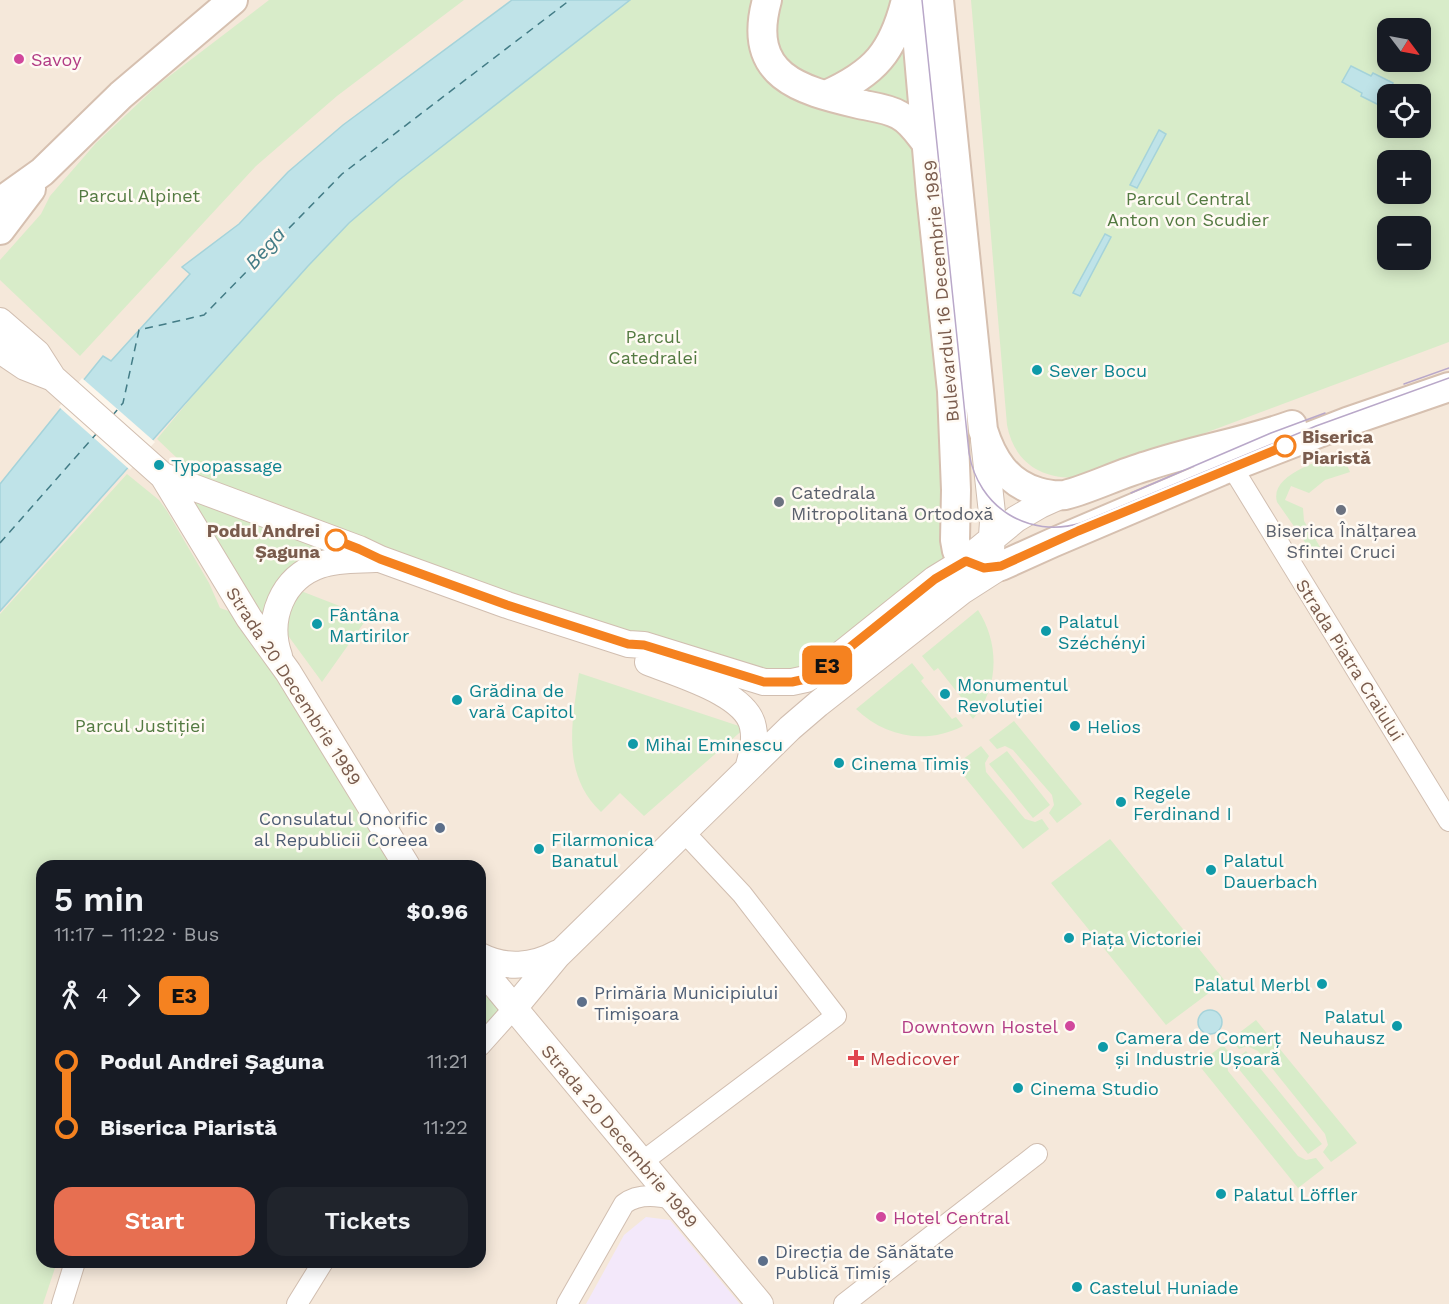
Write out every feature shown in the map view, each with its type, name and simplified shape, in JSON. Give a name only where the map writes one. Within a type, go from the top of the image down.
[{"type":"main road","points":[[767,0],[762,20],[762,39],[768,57],[779,73],[795,86],[812,92],[900,115],[927,144]]},
{"type":"main road","points":[[826,95],[848,85],[884,55],[901,19],[906,0]]},
{"type":"main road","name":"Bulevardul 16 Decembrie 1989","points":[[914,0],[952,391],[956,548],[983,565]]},
{"type":"main road","name":"Bulevardul 16 Decembrie 1989","points":[[939,0],[983,430]]},
{"type":"main road","points":[[0,202],[42,172],[121,95],[225,4]]},
{"type":"main road","points":[[0,230],[42,172]]},
{"type":"main road","points":[[983,430],[989,450],[1000,468],[1013,480],[1038,492],[1062,495],[1146,466],[1271,432],[1449,368]]},
{"type":"main road","points":[[983,565],[1061,539],[1232,467],[1347,422],[1449,387]]},
{"type":"street","points":[[0,321],[37,354],[53,378],[163,476],[507,605],[628,644],[644,645],[764,682],[792,682],[806,679],[819,672],[935,579],[946,561],[954,523]]},
{"type":"street","points":[[0,350],[25,367],[53,378]]},
{"type":"street","name":"Bulevardul 16 Decembrie 1989","points":[[983,430],[993,537]]},
{"type":"street","name":"Strada Piatra Craiului","points":[[1232,467],[1449,821]]},
{"type":"street","name":"Strada 20 Decembrie 1989","points":[[163,476],[249,618],[288,672],[403,860]]},
{"type":"street","points":[[486,1039],[572,942],[748,769],[818,704],[962,591],[983,565],[993,537],[1025,514],[1062,495]]},
{"type":"street","points":[[288,672],[276,646],[274,626],[279,604],[291,584],[309,570],[321,565],[380,559]]},
{"type":"street","points":[[935,579],[983,565]]},
{"type":"street","points":[[628,644],[639,658],[718,691],[740,705],[753,725],[753,750],[748,769]]},
{"type":"street","points":[[642,1162],[836,1016],[742,894],[684,832]]},
{"type":"street","points":[[486,958],[501,964],[529,964],[554,956],[572,942]]},
{"type":"street","name":"Strada 20 Decembrie 1989","points":[[486,974],[760,1304]]},
{"type":"street","points":[[844,1304],[1037,1154]]},
{"type":"street","points":[[567,1304],[624,1204],[642,1196],[672,1199]]},
{"type":"street","points":[[62,1304],[73,1268]]},
{"type":"street","points":[[297,1304],[319,1268]]},
{"type":"shaded area","points":[[0,0],[1449,0],[1449,1304],[0,1304]]},
{"type":"shaded area","points":[[646,1217],[670,1220],[740,1304],[586,1304],[624,1235]]},
{"type":"green space","name":"Parcul Alpinet","points":[[269,0],[464,0],[337,96],[256,166],[80,356],[0,280],[0,260],[41,214],[50,196],[96,143],[159,84]]},
{"type":"green space","name":"Parcul Catedralei","points":[[630,0],[895,0],[929,165],[948,553],[943,567],[819,672],[720,685],[281,505],[200,480],[157,439],[308,266],[349,223],[399,180]]},
{"type":"green space","name":"Parcul Central Anton von Scudier","points":[[971,0],[1449,0],[1449,342],[1090,476],[1061,477],[1036,469],[1026,462],[1011,440],[1007,425]]},
{"type":"green space","points":[[1341,452],[1350,472],[1325,480],[1309,493],[1291,486],[1285,500],[1303,508],[1304,521],[1322,550],[1314,555],[1277,502],[1277,492],[1289,476],[1310,464]]},
{"type":"green space","name":"Parcul Justiției","points":[[127,474],[159,500],[167,511],[209,583],[220,608],[249,618],[404,860],[36,860],[36,1268],[55,1268],[43,1304],[0,1304],[0,614]]},
{"type":"green space","points":[[183,495],[335,553],[307,557],[292,565],[275,589],[266,607],[262,624]]},
{"type":"green space","points":[[301,591],[368,617],[322,682],[281,626]]},
{"type":"green space","points":[[978,610],[990,637],[994,666],[988,694],[973,719],[965,709],[968,706],[938,668],[934,671],[922,656]]},
{"type":"green space","points":[[912,663],[924,678],[921,681],[952,719],[956,717],[963,726],[935,735],[906,735],[880,726],[867,719],[856,709]]},
{"type":"green space","points":[[579,673],[745,728],[644,816],[620,793],[601,812],[588,797],[580,781],[572,747]]},
{"type":"green space","points":[[1014,721],[1082,804],[1057,823],[1049,813],[1054,805],[1052,795],[1013,750],[1005,746],[997,749],[989,740]]},
{"type":"green space","points":[[981,746],[989,756],[985,763],[986,772],[1025,819],[1035,822],[1042,819],[1049,829],[1023,849],[955,765]]},
{"type":"green space","points":[[1007,751],[1050,805],[1033,818],[989,764]]},
{"type":"green space","points":[[1110,839],[1225,981],[1166,1025],[1051,883]]},
{"type":"green space","points":[[486,974],[510,1004],[486,1030]]},
{"type":"green space","points":[[1256,1020],[1357,1143],[1331,1162],[1323,1152],[1328,1145],[1325,1134],[1258,1051],[1247,1046],[1239,1049],[1231,1039]]},
{"type":"green space","points":[[1223,1045],[1231,1055],[1227,1062],[1228,1071],[1298,1156],[1306,1160],[1316,1158],[1324,1168],[1298,1188],[1198,1064]]},
{"type":"green space","points":[[1246,1051],[1322,1144],[1308,1154],[1233,1062]]},
{"type":"water","name":"Bega","points":[[512,0],[630,0],[399,180],[349,223],[0,611],[0,484],[103,356],[111,361],[190,274],[182,267],[239,224],[288,172],[343,125]]},
{"type":"water","points":[[1351,66],[1393,83],[1377,84],[1377,104],[1342,82]]},
{"type":"water","points":[[1159,130],[1166,134],[1137,188],[1130,185]]},
{"type":"water","points":[[1105,234],[1111,237],[1080,296],[1073,293]]},
{"type":"water","points":[[1205,1010],[1215,1010],[1222,1017],[1222,1027],[1215,1034],[1205,1034],[1198,1027],[1198,1017]]},
{"type":"pier","points":[[82,378],[155,442],[130,470],[59,407]]},
{"type":"ferry route","points":[[112,416],[123,403],[139,330],[204,315],[342,174],[570,0]]},
{"type":"ferry route","points":[[0,543],[97,433]]},
{"type":"tram line","points":[[922,0],[969,453],[974,472],[983,489],[994,503],[1008,514],[1025,522],[1042,526],[1061,527],[1081,523],[1316,426],[1449,378]]},
{"type":"tram line","points":[[1404,384],[1449,368]]},
{"type":"tram line","points":[[1131,493],[1271,433],[1325,413]]},
{"type":"bus line","name":"E3","points":[[336,540],[380,559],[507,605],[628,644],[644,645],[764,682],[792,682],[806,679],[819,672],[935,579],[966,561],[984,568],[1001,566],[1078,531],[1285,446]]},
{"type":"place","name":"Savoy","points":[[19,59]]},
{"type":"place","name":"Sever Bocu","points":[[1037,370]]},
{"type":"place","name":"Biserica Piaristă","points":[[1285,446]]},
{"type":"place","name":"Typopassage","points":[[159,465]]},
{"type":"place","name":"Catedrala Mitropolitană Ortodoxă","points":[[779,502]]},
{"type":"place","name":"Biserica Înălțarea Sfintei Cruci","points":[[1341,510]]},
{"type":"place","name":"Podul Andrei Șaguna","points":[[336,540]]},
{"type":"place","name":"Fântâna Martirilor","points":[[317,624]]},
{"type":"place","name":"Palatul Széchényi","points":[[1046,631]]},
{"type":"place","name":"Monumentul Revoluției","points":[[945,694]]},
{"type":"place","name":"Grădina de vară Capitol","points":[[457,700]]},
{"type":"place","name":"Helios","points":[[1075,726]]},
{"type":"place","name":"Mihai Eminescu","points":[[633,744]]},
{"type":"place","name":"Cinema Timiș","points":[[839,763]]},
{"type":"place","name":"Regele Ferdinand I","points":[[1121,802]]},
{"type":"place","name":"Consulatul Onorific al Republicii Coreea","points":[[440,828]]},
{"type":"place","name":"Filarmonica Banatul","points":[[539,849]]},
{"type":"place","name":"Palatul Dauerbach","points":[[1211,870]]},
{"type":"place","name":"Piața Victoriei","points":[[1069,938]]},
{"type":"place","name":"Palatul Merbl","points":[[1322,984]]},
{"type":"place","name":"Primăria Municipiului Timișoara","points":[[582,1002]]},
{"type":"place","name":"Downtown Hostel","points":[[1070,1026]]},
{"type":"place","name":"Palatul Neuhausz","points":[[1397,1026]]},
{"type":"place","name":"Camera de Comerț și Industrie Ușoară","points":[[1103,1047]]},
{"type":"place","name":"Medicover","points":[[856,1058]]},
{"type":"place","name":"Cinema Studio","points":[[1018,1088]]},
{"type":"place","name":"Palatul Löffler","points":[[1221,1194]]},
{"type":"place","name":"Hotel Central","points":[[881,1217]]},
{"type":"place","name":"Direcția de Sănătate Publică Timiș","points":[[763,1261]]},
{"type":"place","name":"Castelul Huniade","points":[[1077,1287]]}]
